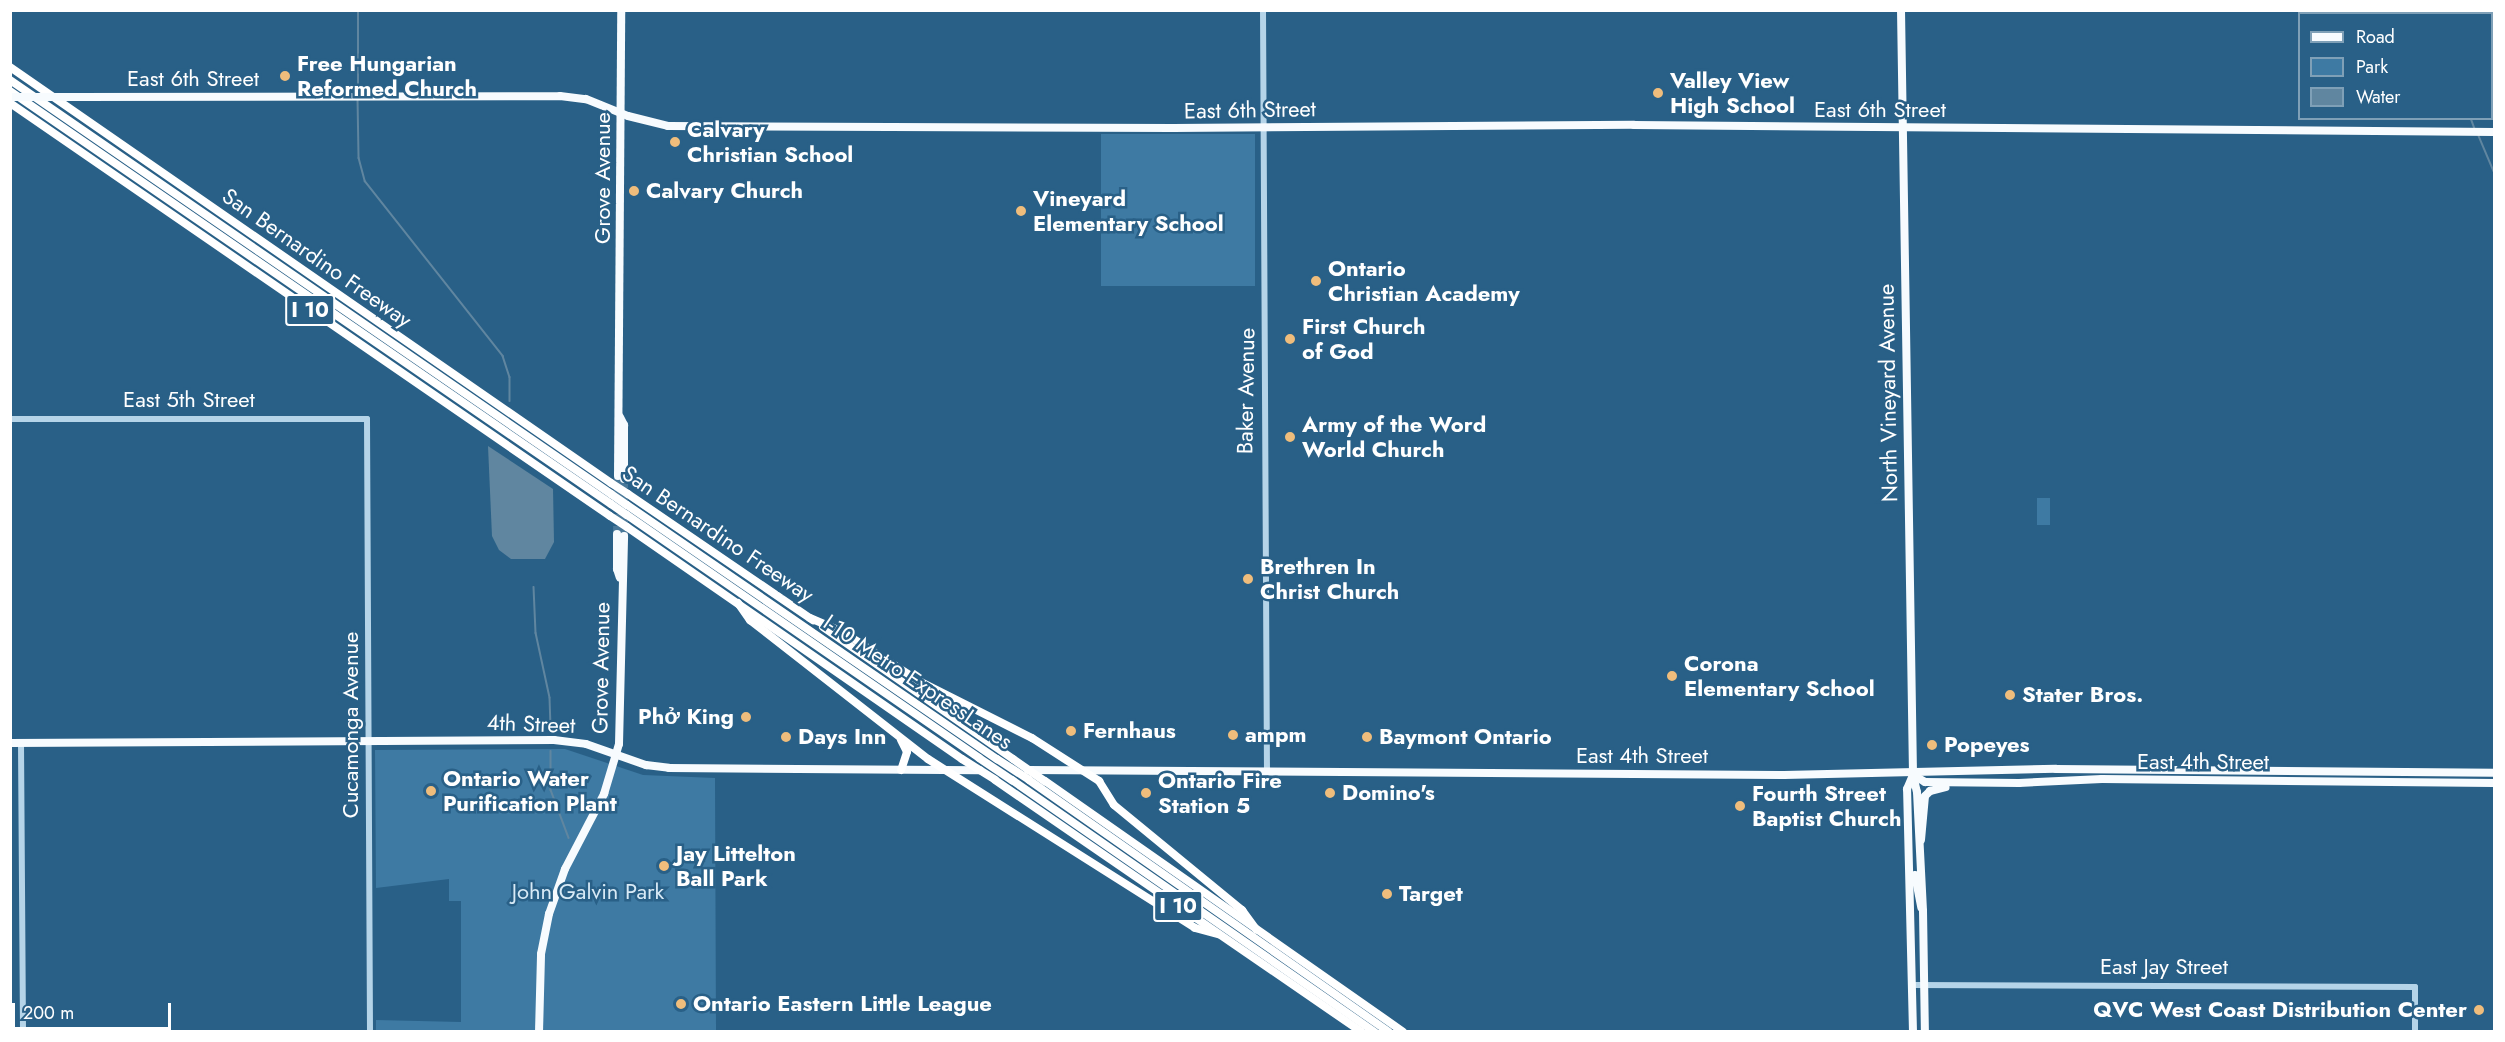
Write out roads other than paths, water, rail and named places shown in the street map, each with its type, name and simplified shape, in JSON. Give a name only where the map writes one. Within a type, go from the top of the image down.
[{"type":"highway","name":"San Bernardino Freeway","points":[[10,67],[810,618],[1403,1032]]},
{"type":"highway","name":"I-10 Metro ExpressLanes","points":[[10,80],[1029,780],[1389,1032]]},
{"type":"highway","name":"I-10 Metro ExpressLanes","points":[[10,92],[1375,1032]]},
{"type":"highway","name":"San Bernardino Freeway","points":[[10,103],[610,516],[623,532],[738,603],[1361,1032]]},
{"type":"highway","points":[[170,214],[253,259]]},
{"type":"highway","points":[[315,279],[373,331]]},
{"type":"highway","points":[[738,603],[750,620],[946,771],[1195,928],[1218,934]]},
{"type":"highway","points":[[810,618],[843,632],[919,681],[1032,738],[1099,781],[1114,805],[1242,910],[1256,929]]},
{"type":"highway","points":[[888,727],[907,749],[901,770]]},
{"type":"main road","name":"Grove Avenue","points":[[621,10],[620,417],[624,425],[621,477]]},
{"type":"main road","name":"North Vineyard Avenue","points":[[1900,10],[1900,129],[1912,775],[1923,911],[1925,1032]]},
{"type":"main road","name":"East 6th Street","points":[[10,97],[568,96],[668,126],[2492,132]]},
{"type":"main road","name":"Grove Avenue","points":[[539,1032],[541,954],[549,914],[565,869],[604,794],[616,754],[621,719],[623,532]]},
{"type":"main road","name":"4th Street","points":[[10,743],[550,740],[586,744],[669,768],[1083,770]]},
{"type":"main road","name":"East 4th Street","points":[[1083,770],[1912,775],[2056,769],[2494,773]]},
{"type":"main road","name":"North Vineyard Avenue","points":[[1912,775],[1907,789],[1912,1032]]},
{"type":"main road","name":"East 4th Street","points":[[1912,775],[1925,782],[2019,783],[2102,779],[2494,783]]},
{"type":"main road","points":[[1918,844],[1923,836],[1925,796],[1929,791],[2019,783]]},
{"type":"main road","points":[[1909,859],[1915,867],[1917,901],[1923,911]]},
{"type":"street","name":"Baker Avenue","points":[[1263,10],[1267,771]]},
{"type":"street","name":"East 5th Street","points":[[10,419],[367,419]]},
{"type":"street","name":"Cucamonga Avenue","points":[[367,419],[370,1032]]},
{"type":"street","points":[[21,743],[23,1032]]},
{"type":"street","name":"East Jay Street","points":[[1912,985],[2415,987],[2415,1032]]},
{"type":"water","points":[[488,446],[553,489],[554,542],[545,559],[511,559],[499,550],[492,536]]},
{"type":"waterway","points":[[358,13],[358,93]]},
{"type":"waterway","points":[[358,98],[359,158],[365,181],[503,356],[510,377],[510,401]]},
{"type":"waterway","points":[[2472,120],[2475,129]]},
{"type":"waterway","points":[[2479,136],[2494,171]]},
{"type":"waterway","points":[[534,587],[536,633],[550,698],[551,729]]},
{"type":"waterway","points":[[551,751],[551,790],[569,838]]},
{"type":"tunnel","points":[[617,534],[618,476]]},
{"type":"tunnel","points":[[624,479],[624,536]]},
{"type":"place","name":"Free Hungarian Reformed Church","points":[[285,76]]},
{"type":"place","name":"Valley View High School","points":[[1658,93]]},
{"type":"place","name":"Calvary Christian School","points":[[675,142]]},
{"type":"place","name":"Calvary Church","points":[[634,191]]},
{"type":"place","name":"Vineyard Elementary School","points":[[1021,211]]},
{"type":"place","name":"Ontario Christian Academy","points":[[1316,281]]},
{"type":"place","name":"First Church of God","points":[[1290,339]]},
{"type":"place","name":"Army of the Word World Church","points":[[1290,437]]},
{"type":"place","name":"Brethren In Christ Church","points":[[1248,579]]},
{"type":"place","name":"Corona Elementary School","points":[[1672,676]]},
{"type":"place","name":"Stater Bros.","points":[[2010,695]]},
{"type":"place","name":"Phở King","points":[[746,717]]},
{"type":"place","name":"Fernhaus","points":[[1071,731]]},
{"type":"place","name":"ampm","points":[[1233,735]]},
{"type":"place","name":"Days Inn","points":[[786,737]]},
{"type":"place","name":"Baymont Ontario","points":[[1367,737]]},
{"type":"place","name":"Popeyes","points":[[1932,745]]},
{"type":"place","name":"Ontario Water Purification Plant","points":[[431,791]]},
{"type":"place","name":"Ontario Fire Station 5","points":[[1146,793]]},
{"type":"place","name":"Domino's","points":[[1330,793]]},
{"type":"place","name":"Fourth Street Baptist Church","points":[[1740,806]]},
{"type":"place","name":"Jay Littelton Ball Park","points":[[664,866]]},
{"type":"place","name":"Target","points":[[1387,894]]},
{"type":"place","name":"Ontario Eastern Little League","points":[[681,1004]]},
{"type":"place","name":"QVC West Coast Distribution Center","points":[[2479,1010]]},
{"type":"park label","name":"John Galvin Park","points":[[588,892]]}]
